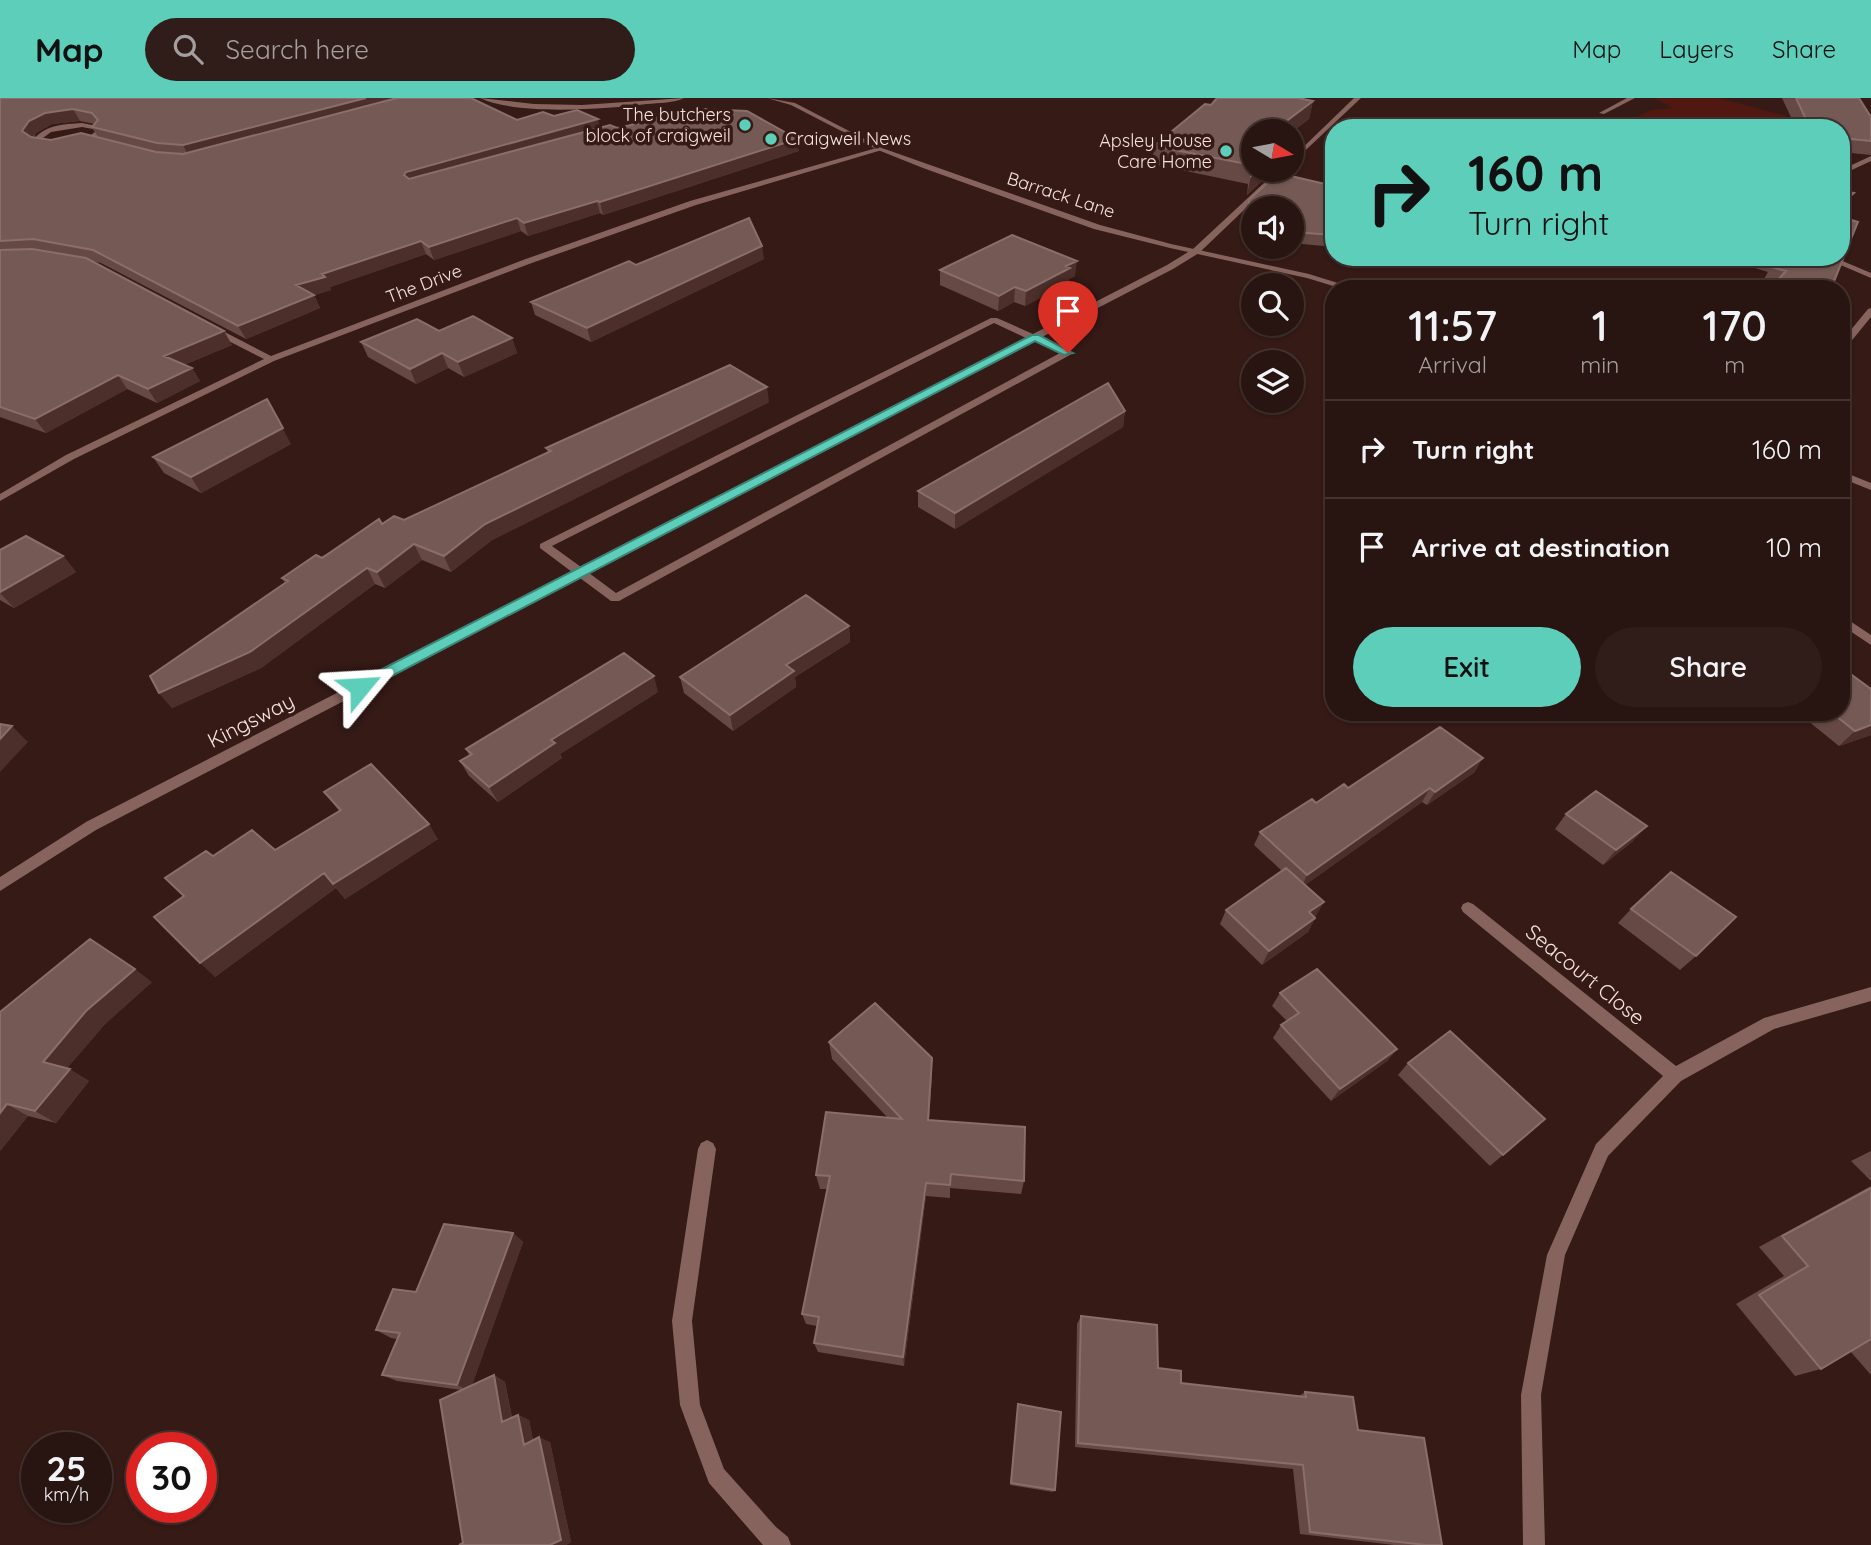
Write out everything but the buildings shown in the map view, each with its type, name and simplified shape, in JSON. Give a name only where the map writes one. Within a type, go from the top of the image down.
[{"type":"street","points":[[482,98],[522,105],[582,109],[681,98]]},
{"type":"street","name":"Barrack Lane","points":[[771,98],[793,104],[880,149],[1097,227],[1325,281]]},
{"type":"street","points":[[1336,119],[1358,98]]},
{"type":"street","points":[[1602,113],[1632,98]]},
{"type":"street","points":[[613,131],[664,116],[706,110]]},
{"type":"street","points":[[87,140],[97,134],[98,129],[82,125],[62,127],[45,132],[35,142],[51,147],[87,140],[100,144]]},
{"type":"street","points":[[1304,150],[1325,130]]},
{"type":"street","name":"The Drive","points":[[0,498],[70,457],[271,359],[526,262],[694,203],[880,149]]},
{"type":"street","points":[[1850,168],[1871,158]]},
{"type":"street","name":"Kingsway","points":[[0,886],[91,826],[1196,251],[1269,182]]},
{"type":"street","points":[[1847,266],[1871,276]]},
{"type":"street","points":[[1850,337],[1871,311]]},
{"type":"street","points":[[994,320],[1035,337],[1068,353],[615,598],[544,546],[994,320]]},
{"type":"street","points":[[204,324],[271,359]]},
{"type":"street","points":[[1850,478],[1871,487]]},
{"type":"street","points":[[1850,626],[1871,641]]},
{"type":"street","name":"Seacourt Close","points":[[1468,908],[1675,1075]]},
{"type":"street","points":[[1534,1545],[1531,1395],[1556,1255],[1602,1150],[1675,1075],[1770,1023],[1871,994]]},
{"type":"street","points":[[707,1149],[682,1321],[690,1405],[716,1476],[780,1545]]},
{"type":"shaded area","points":[[1719,98],[1787,116],[1780,119],[1633,119],[1651,110],[1673,108],[1656,99]]},
{"type":"place","name":"The butchers block of craigweil","points":[[745,125]]},
{"type":"place","name":"Craigweil News","points":[[771,139]]},
{"type":"place","name":"Apsley House Care Home","points":[[1226,151]]},
{"type":"route","points":[[360,687],[1035,337],[1068,353]]}]
